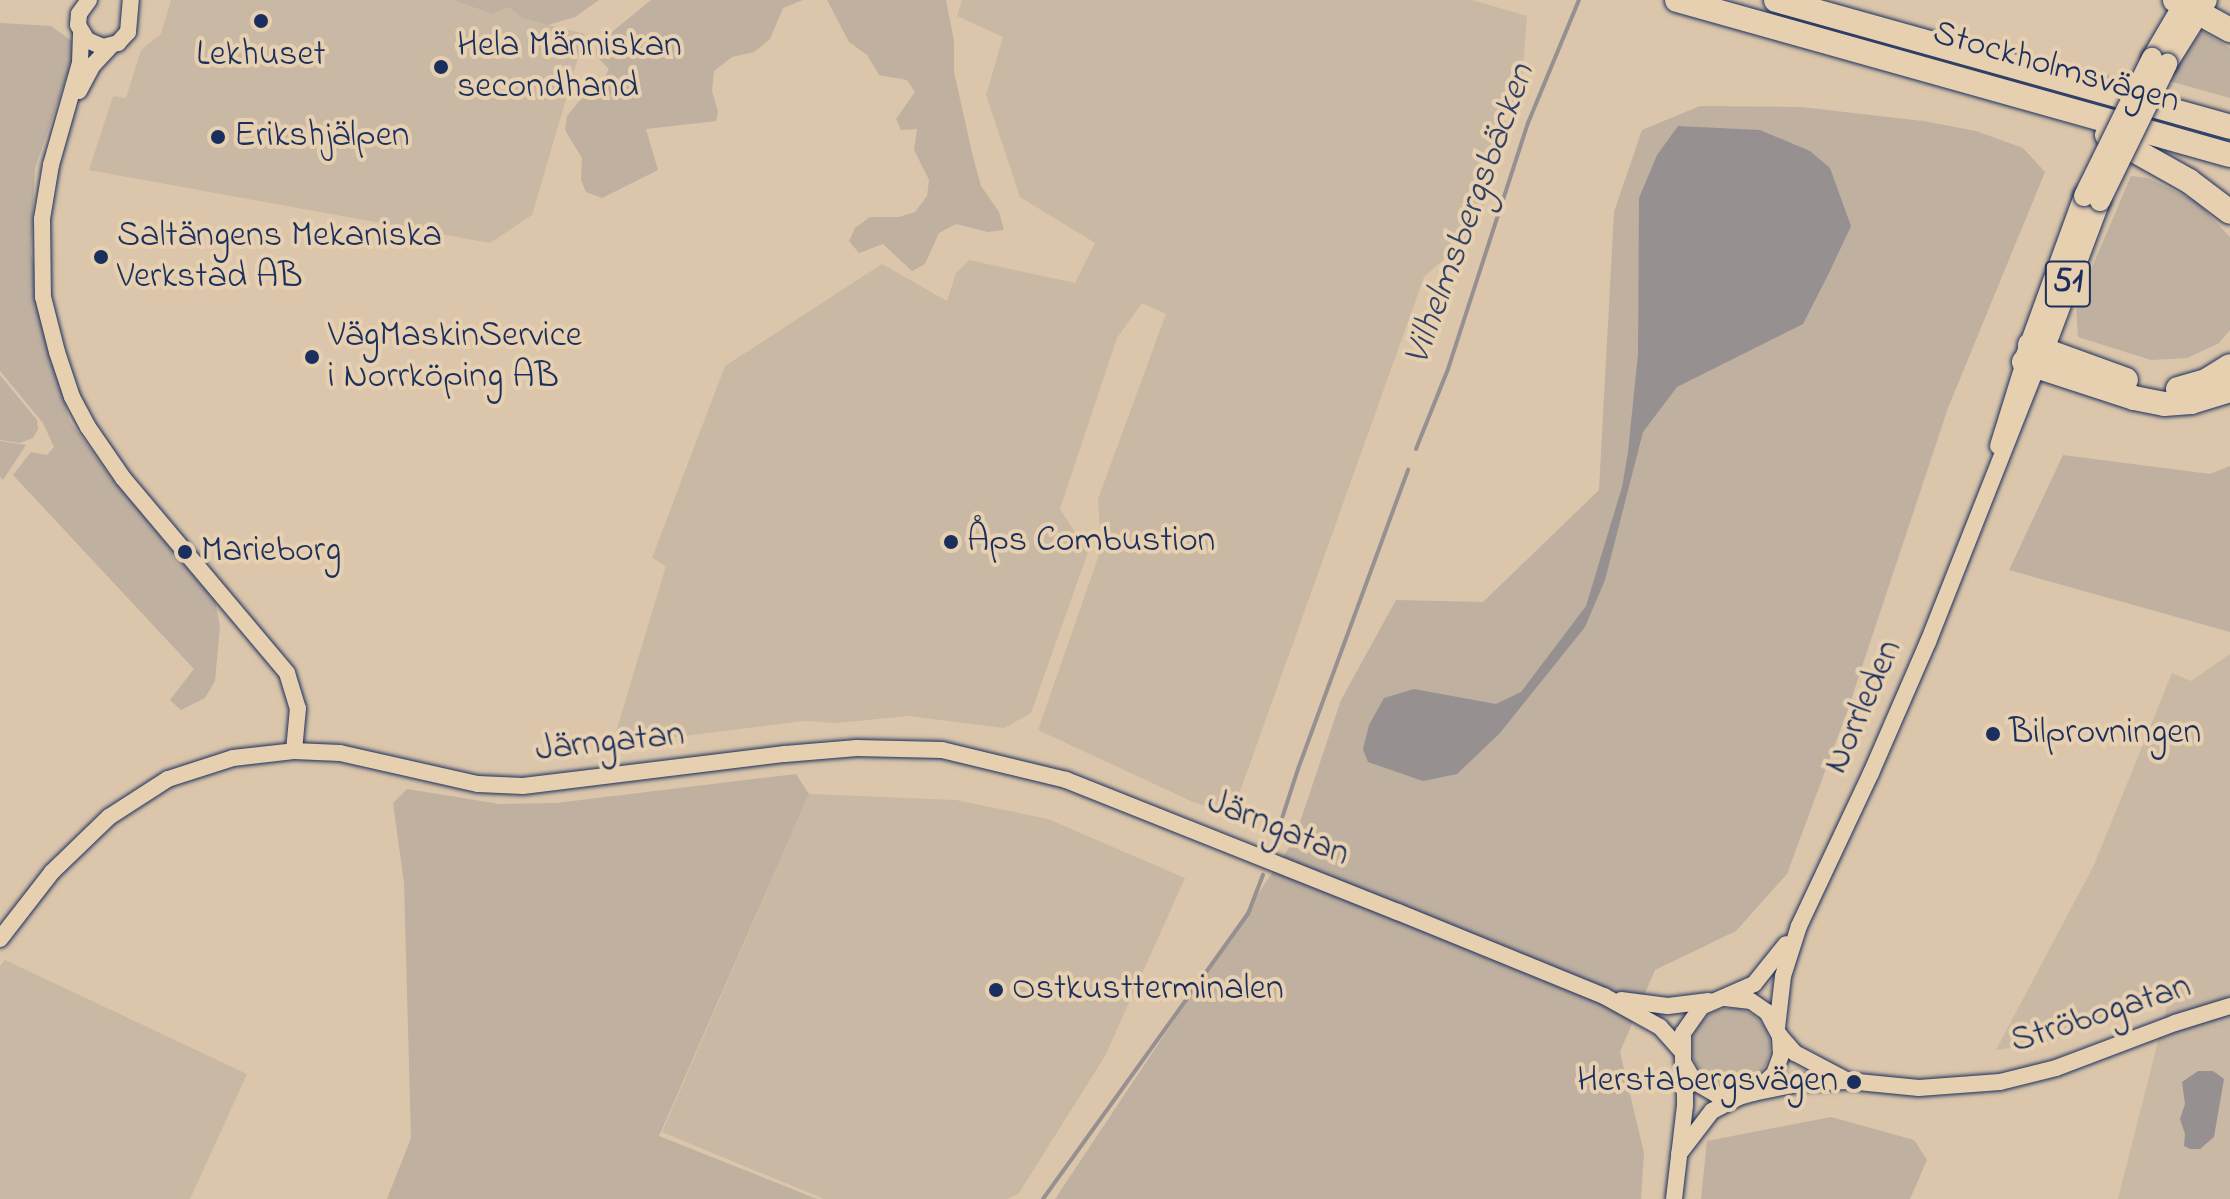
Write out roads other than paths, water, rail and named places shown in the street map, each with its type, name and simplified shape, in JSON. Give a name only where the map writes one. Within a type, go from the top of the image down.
[{"type":"highway","name":"Stockholmsvägen","points":[[1677,0],[2230,155]]},
{"type":"highway","name":"Stockholmsvägen","points":[[1776,0],[2230,127]]},
{"type":"highway","points":[[2190,3],[2230,30]]},
{"type":"highway","points":[[1974,83],[2121,141],[2189,181],[2230,212]]},
{"type":"highway","points":[[2034,356],[2150,387],[2179,389],[2206,381],[2230,366]]},
{"type":"highway","points":[[2034,356],[2134,398],[2164,404],[2191,402],[2230,390]]},
{"type":"main road","name":"51","points":[[2034,356],[2092,199],[2190,3]]},
{"type":"street","points":[[89,0],[79,14],[80,63],[46,187],[41,249],[43,297],[72,397],[88,427],[123,478],[287,673],[298,708],[294,751]]},
{"type":"street","points":[[64,121],[93,65],[128,32],[127,5]]},
{"type":"street","points":[[81,34],[94,45],[111,46]]},
{"type":"street","name":"Norrleden","points":[[1799,926],[1877,760],[1981,509],[2034,356]]},
{"type":"street","name":"Järngatan","points":[[0,939],[52,872],[88,834],[138,794],[168,779],[233,758],[294,751],[340,753],[478,784],[509,786],[573,782],[785,754],[857,748],[942,750],[976,756],[1078,785],[1604,996],[1660,1027],[1681,1050]]},
{"type":"street","points":[[1674,1199],[1685,1105],[1685,1069],[1681,1050],[1687,1023],[1718,999],[1762,976],[1799,926]]},
{"type":"street","points":[[1678,1155],[1712,1111],[1767,1083],[1778,1065],[1783,976],[1799,926]]},
{"type":"street","name":"Järngatan","points":[[1604,996],[1668,1006],[1718,999]]},
{"type":"street","points":[[1718,999],[1751,1001],[1767,1012],[1779,1032]]},
{"type":"street","name":"Ströbogatan","points":[[1746,1095],[1784,1085],[1848,1081],[1919,1088],[2000,1082],[2056,1068],[2175,1023],[2230,1006]]},
{"type":"street","name":"Ströbogatan","points":[[1779,1032],[1795,1053],[1848,1081]]},
{"type":"street","points":[[1685,1069],[1708,1092],[1746,1095]]},
{"type":"waterway","name":"Vilhelmsbergsbäcken","points":[[1416,449],[1448,369],[1528,123],[1579,0]]},
{"type":"waterway","name":"Vilhelmsbergsbäcken","points":[[1273,846],[1298,769],[1408,470]]},
{"type":"waterway","name":"Vilhelmsbergsbäcken","points":[[1043,1199],[1248,914],[1263,875]]},
{"type":"place","name":"Lekhuset","points":[[261,21]]},
{"type":"place","name":"Hela Människan secondhand","points":[[441,67]]},
{"type":"place","name":"Erikshjälpen","points":[[218,137]]},
{"type":"place","name":"Saltängens Mekaniska Verkstad AB","points":[[101,257]]},
{"type":"place","name":"VägMaskinService i Norrköping AB","points":[[312,357]]},
{"type":"place","name":"Åps Combustion","points":[[951,542]]},
{"type":"place","name":"Marieborg","points":[[185,552]]},
{"type":"place","name":"Bilprovningen","points":[[1993,734]]},
{"type":"place","name":"Ostkustterminalen","points":[[996,990]]},
{"type":"place","name":"Herstabergsvägen","points":[[1854,1082]]}]
